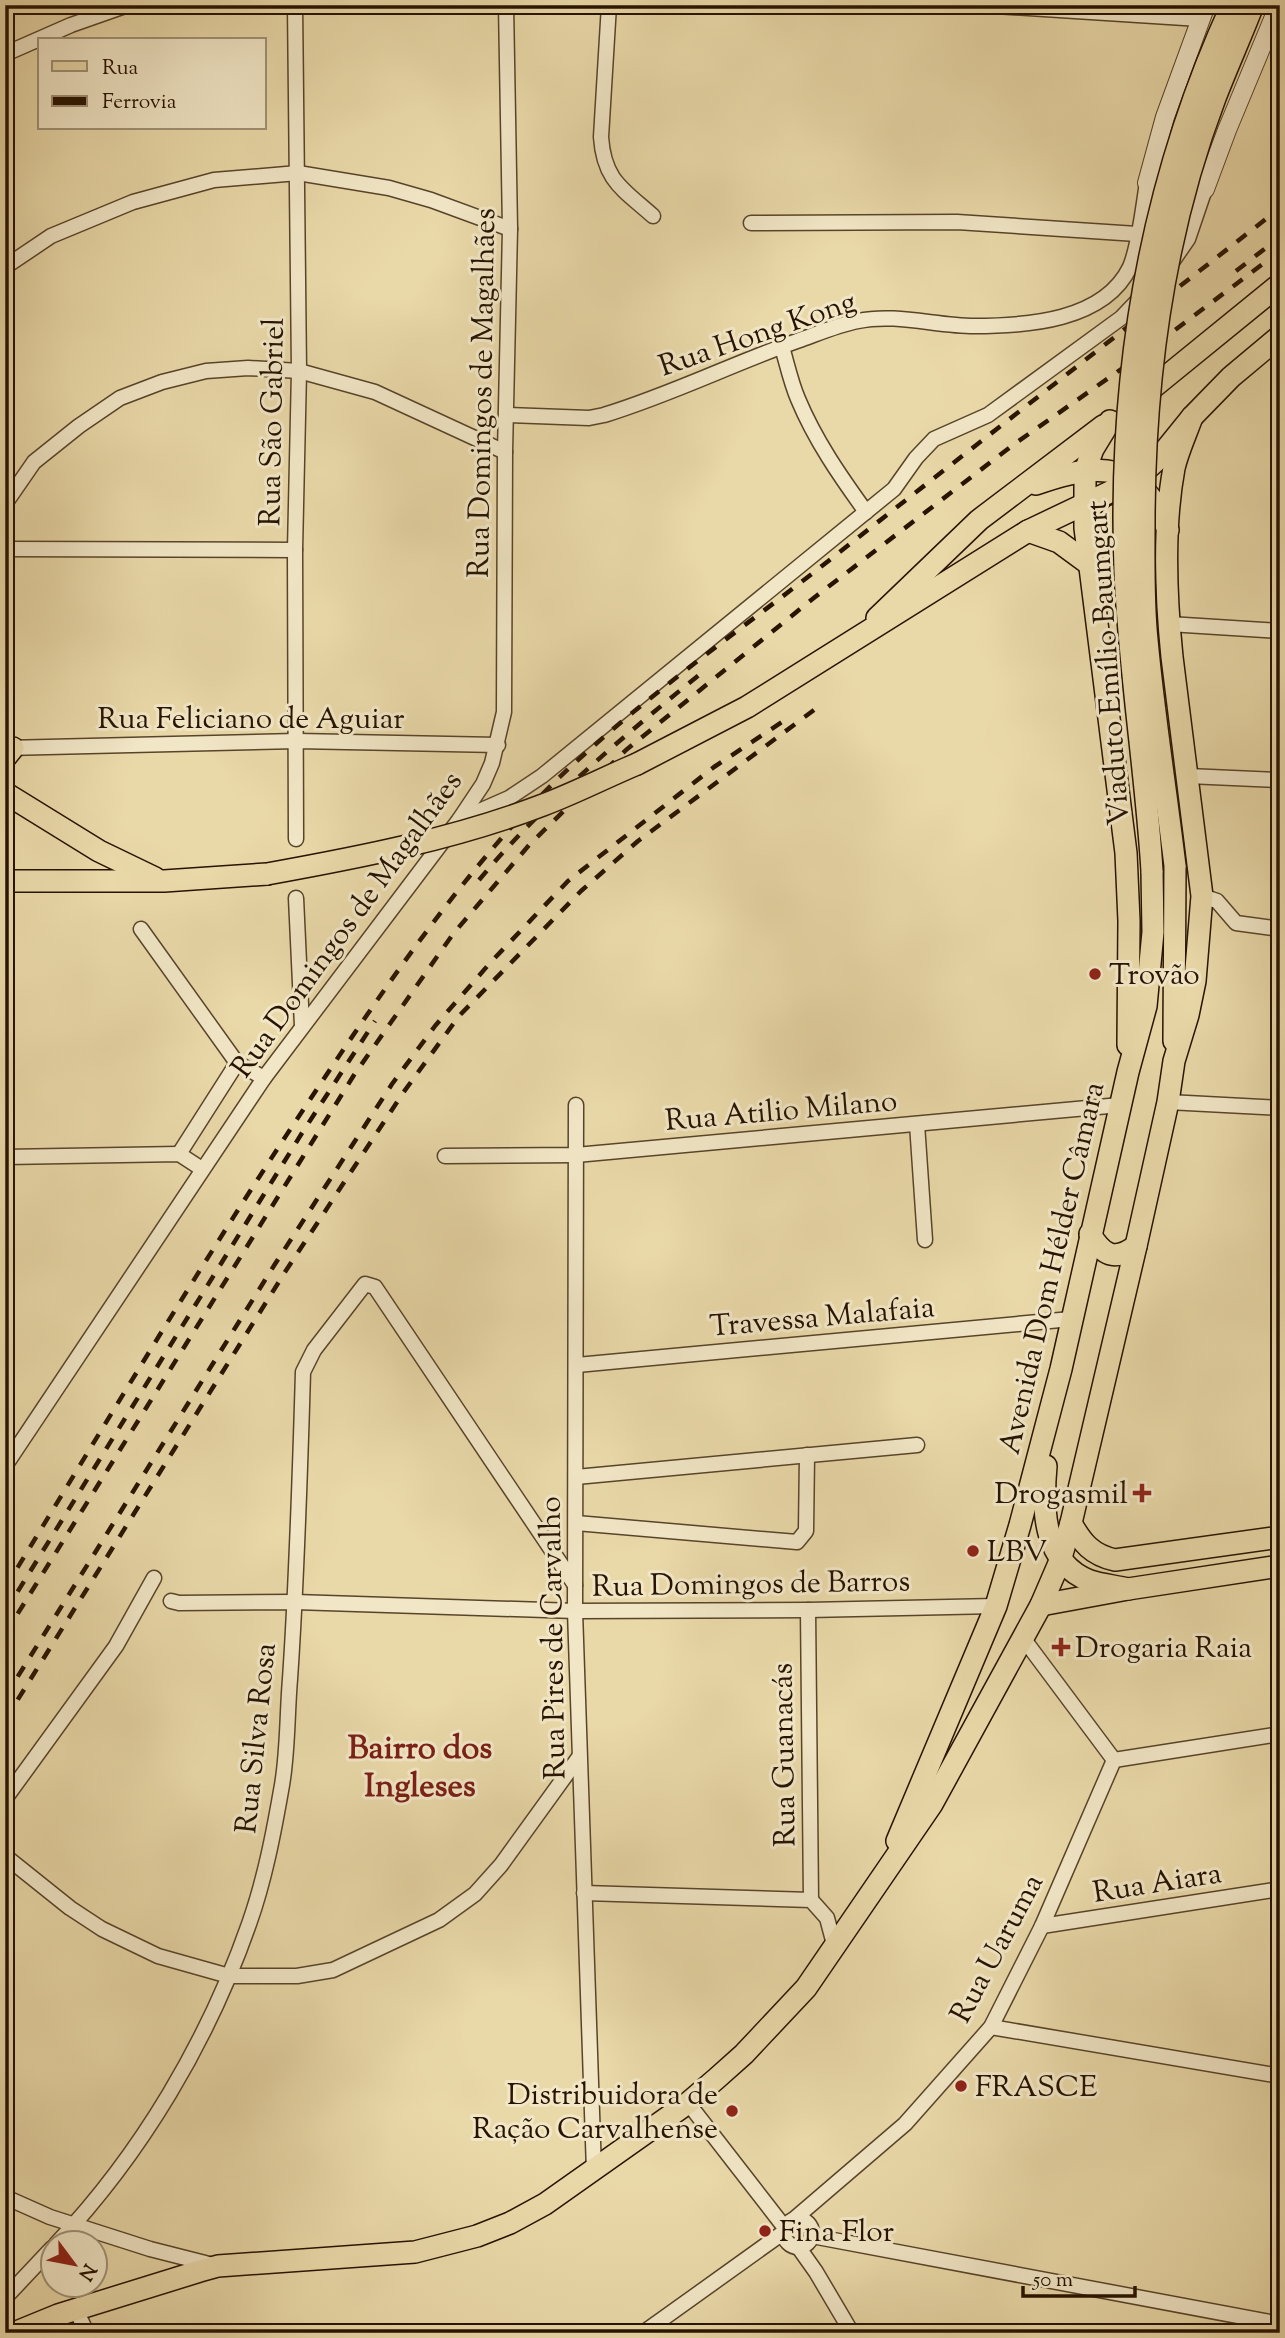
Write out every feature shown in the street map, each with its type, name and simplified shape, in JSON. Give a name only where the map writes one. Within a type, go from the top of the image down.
[{"type":"main road","name":"Viaduto Emílio Baumgart","points":[[1152,871],[1132,674],[1125,573],[1125,472],[1135,337],[1154,231],[1167,183],[1186,118],[1232,5]]},
{"type":"main road","name":"Viaduto Emílio Baumgart","points":[[1175,866],[1147,638],[1144,454],[1151,364],[1159,305],[1173,237],[1193,166],[1214,99],[1253,5]]},
{"type":"main road","points":[[856,639],[933,562],[1014,492],[1132,405],[1280,284]]},
{"type":"main road","points":[[5,881],[163,881],[267,874],[414,845],[543,805],[690,738],[747,707],[1028,531],[1135,480],[1158,459],[1192,417],[1231,377],[1280,336]]},
{"type":"main road","points":[[1132,405],[1121,439],[1125,448],[1135,453],[1151,448],[1192,417]]},
{"type":"main road","name":"Avenida Dom Hélder Câmara","points":[[1174,1060],[1195,981],[1202,896],[1169,624],[1168,530],[1174,469],[1192,417]]},
{"type":"main road","name":"Avenida Dom Hélder Câmara","points":[[1110,421],[1093,449],[1085,471],[1085,505],[1126,853],[1129,921],[1128,1072]]},
{"type":"main road","points":[[1014,492],[1070,472],[1109,471],[1135,480]]},
{"type":"main road","name":"Avenida Dom Hélder Câmara","points":[[1135,480],[1155,503],[1168,530]]},
{"type":"main road","points":[[1028,531],[1059,542],[1090,564],[1099,532],[1105,523],[1122,512],[1144,511],[1154,516],[1168,530]]},
{"type":"main road","points":[[5,793],[99,851],[163,881]]},
{"type":"main road","name":"Avenida Dom Hélder Câmara","points":[[14,2333],[39,2321],[218,2266],[396,2254],[446,2245],[510,2223],[545,2204],[594,2171],[688,2103],[774,2024],[806,1988],[932,1804],[1041,1605],[1060,1561],[1168,1102],[1174,1060],[1175,866]]},
{"type":"main road","name":"Avenida Dom Hélder Câmara","points":[[885,1871],[996,1605],[1020,1525],[1061,1369],[1120,1105],[1146,1006],[1153,932],[1152,871]]},
{"type":"main road","points":[[1090,1234],[1097,1246],[1114,1256],[1136,1246]]},
{"type":"main road","points":[[1061,1369],[1044,1497],[1048,1532],[1060,1561],[1073,1572],[1091,1581],[1128,1589]]},
{"type":"main road","points":[[1071,1523],[1091,1550],[1100,1557],[1115,1560],[1280,1537]]},
{"type":"main road","points":[[1041,1605],[1280,1566]]},
{"type":"street","points":[[40,38],[128,5]]},
{"type":"street","name":"Rua São Gabriel","points":[[295,5],[299,371],[295,550],[296,839]]},
{"type":"street","name":"Rua Domingos de Magalhães","points":[[8,1459],[264,1077],[459,820],[483,784],[498,745],[504,712],[505,452],[510,229],[506,5]]},
{"type":"street","points":[[609,5],[602,158],[608,173],[618,185],[653,216]]},
{"type":"street","points":[[980,5],[1203,12],[1165,117],[1147,183],[1131,264],[1146,273],[1161,271],[1171,264]]},
{"type":"street","points":[[459,820],[509,798],[542,776],[894,489],[916,458],[934,439],[988,415],[1121,318],[1171,264],[1188,239],[1231,119],[1279,5]]},
{"type":"street","points":[[5,54],[38,39]]},
{"type":"street","points":[[5,267],[51,236],[133,202],[214,180],[298,173],[389,188],[431,200],[510,229]]},
{"type":"street","points":[[1147,183],[1156,197],[1167,206],[1177,209],[1185,208],[1205,189]]},
{"type":"street","points":[[751,223],[957,222],[1138,234]]},
{"type":"street","name":"Rua Hong Kong","points":[[507,415],[589,418],[604,415],[859,320],[887,319],[974,326],[1046,321],[1079,311],[1102,299],[1115,288],[1131,264]]},
{"type":"street","points":[[782,347],[797,397],[811,428],[866,512]]},
{"type":"street","points":[[5,504],[34,462],[120,398],[162,382],[206,371],[299,371],[374,393],[505,452]]},
{"type":"street","points":[[5,549],[295,550]]},
{"type":"street","points":[[1169,624],[1280,631]]},
{"type":"street","name":"Rua Feliciano de Aguiar","points":[[8,751],[297,741],[498,745]]},
{"type":"street","points":[[1188,776],[1280,780]]},
{"type":"street","points":[[1202,896],[1217,901],[1236,923],[1280,929]]},
{"type":"street","points":[[296,898],[302,1026]]},
{"type":"street","points":[[141,929],[237,1063],[264,1077]]},
{"type":"street","points":[[179,1154],[237,1063]]},
{"type":"street","points":[[1168,1102],[1280,1108]]},
{"type":"street","name":"Rua Pires de Carvalho","points":[[576,1105],[575,1611],[594,2171]]},
{"type":"street","name":"Rua Atilio Milano","points":[[445,1156],[576,1155],[1120,1105]]},
{"type":"street","points":[[917,1124],[925,1240]]},
{"type":"street","points":[[5,1157],[179,1154],[202,1169]]},
{"type":"street","name":"Rua Silva Rosa","points":[[70,2230],[121,2169],[189,2062],[229,1976],[249,1923],[263,1878],[282,1782],[295,1602],[303,1372],[314,1350],[365,1284],[375,1287],[575,1585]]},
{"type":"street","name":"Travessa Malafaia","points":[[577,1365],[1071,1319]]},
{"type":"street","points":[[576,1476],[917,1445]]},
{"type":"street","points":[[576,1522],[797,1542],[806,1531],[807,1455]]},
{"type":"street","points":[[5,1799],[116,1646],[154,1578]]},
{"type":"street","name":"Rua Domingos de Barros","points":[[171,1601],[575,1611],[808,1610],[996,1605]]},
{"type":"street","name":"Rua Guanacás","points":[[808,1610],[811,1900]]},
{"type":"street","points":[[1023,1638],[1114,1760],[1280,1734]]},
{"type":"street","points":[[6,1855],[70,1908],[102,1929],[158,1956],[229,1976],[297,1976],[333,1970],[439,1920],[475,1894],[502,1865],[579,1757]]},
{"type":"street","name":"Rua Uaruma","points":[[643,2333],[787,2227],[905,2124],[991,2027],[1042,1926],[1114,1760]]},
{"type":"street","name":"Rua Aiara","points":[[1042,1926],[1280,1889]]},
{"type":"street","points":[[584,1892],[811,1900],[827,1919],[835,1948]]},
{"type":"street","points":[[827,1919],[854,1920]]},
{"type":"street","points":[[991,2027],[1280,2076]]},
{"type":"street","points":[[688,2103],[787,2227],[786,2243],[799,2248],[852,2333]]},
{"type":"street","points":[[5,2197],[74,2225],[150,2249],[218,2266]]},
{"type":"street","points":[[787,2227],[803,2220],[812,2228],[812,2236],[807,2245],[799,2248]]},
{"type":"street","points":[[812,2236],[1280,2324]]},
{"type":"street","points":[[5,2298],[38,2263]]},
{"type":"street","points":[[76,2310],[87,2333]]},
{"type":"railway","points":[[5,1588],[198,1273],[343,1050],[443,910],[526,811],[628,716],[1280,208]]},
{"type":"railway","points":[[1236,271],[1280,237]]},
{"type":"railway","points":[[5,1634],[354,1075],[453,934],[530,844],[626,750],[815,597],[1013,445],[1147,351],[1280,251]]},
{"type":"railway","points":[[479,880],[558,796],[615,744],[704,671]]},
{"type":"railway","points":[[5,1720],[285,1272],[403,1093],[459,1016],[581,891],[638,841],[814,710]]},
{"type":"railway","points":[[5,1697],[275,1264],[392,1084],[435,1026],[568,881],[714,767],[782,722]]},
{"type":"railway","points":[[5,1612],[302,1133],[375,1021]]},
{"type":"place","name":"Trovão","points":[[1095,974]]},
{"type":"place","name":"Drogasmil","points":[[1142,1493]]},
{"type":"place","name":"LBV","points":[[973,1551]]},
{"type":"place","name":"Drogaria Raia","points":[[1061,1647]]},
{"type":"place","name":"FRASCE","points":[[961,2086]]},
{"type":"place","name":"Distribuidora de Ração Carvalhense","points":[[732,2111]]},
{"type":"place","name":"Fina Flor","points":[[765,2231]]},
{"type":"district","name":"Bairro dos Ingleses","points":[[420,1765]]}]
